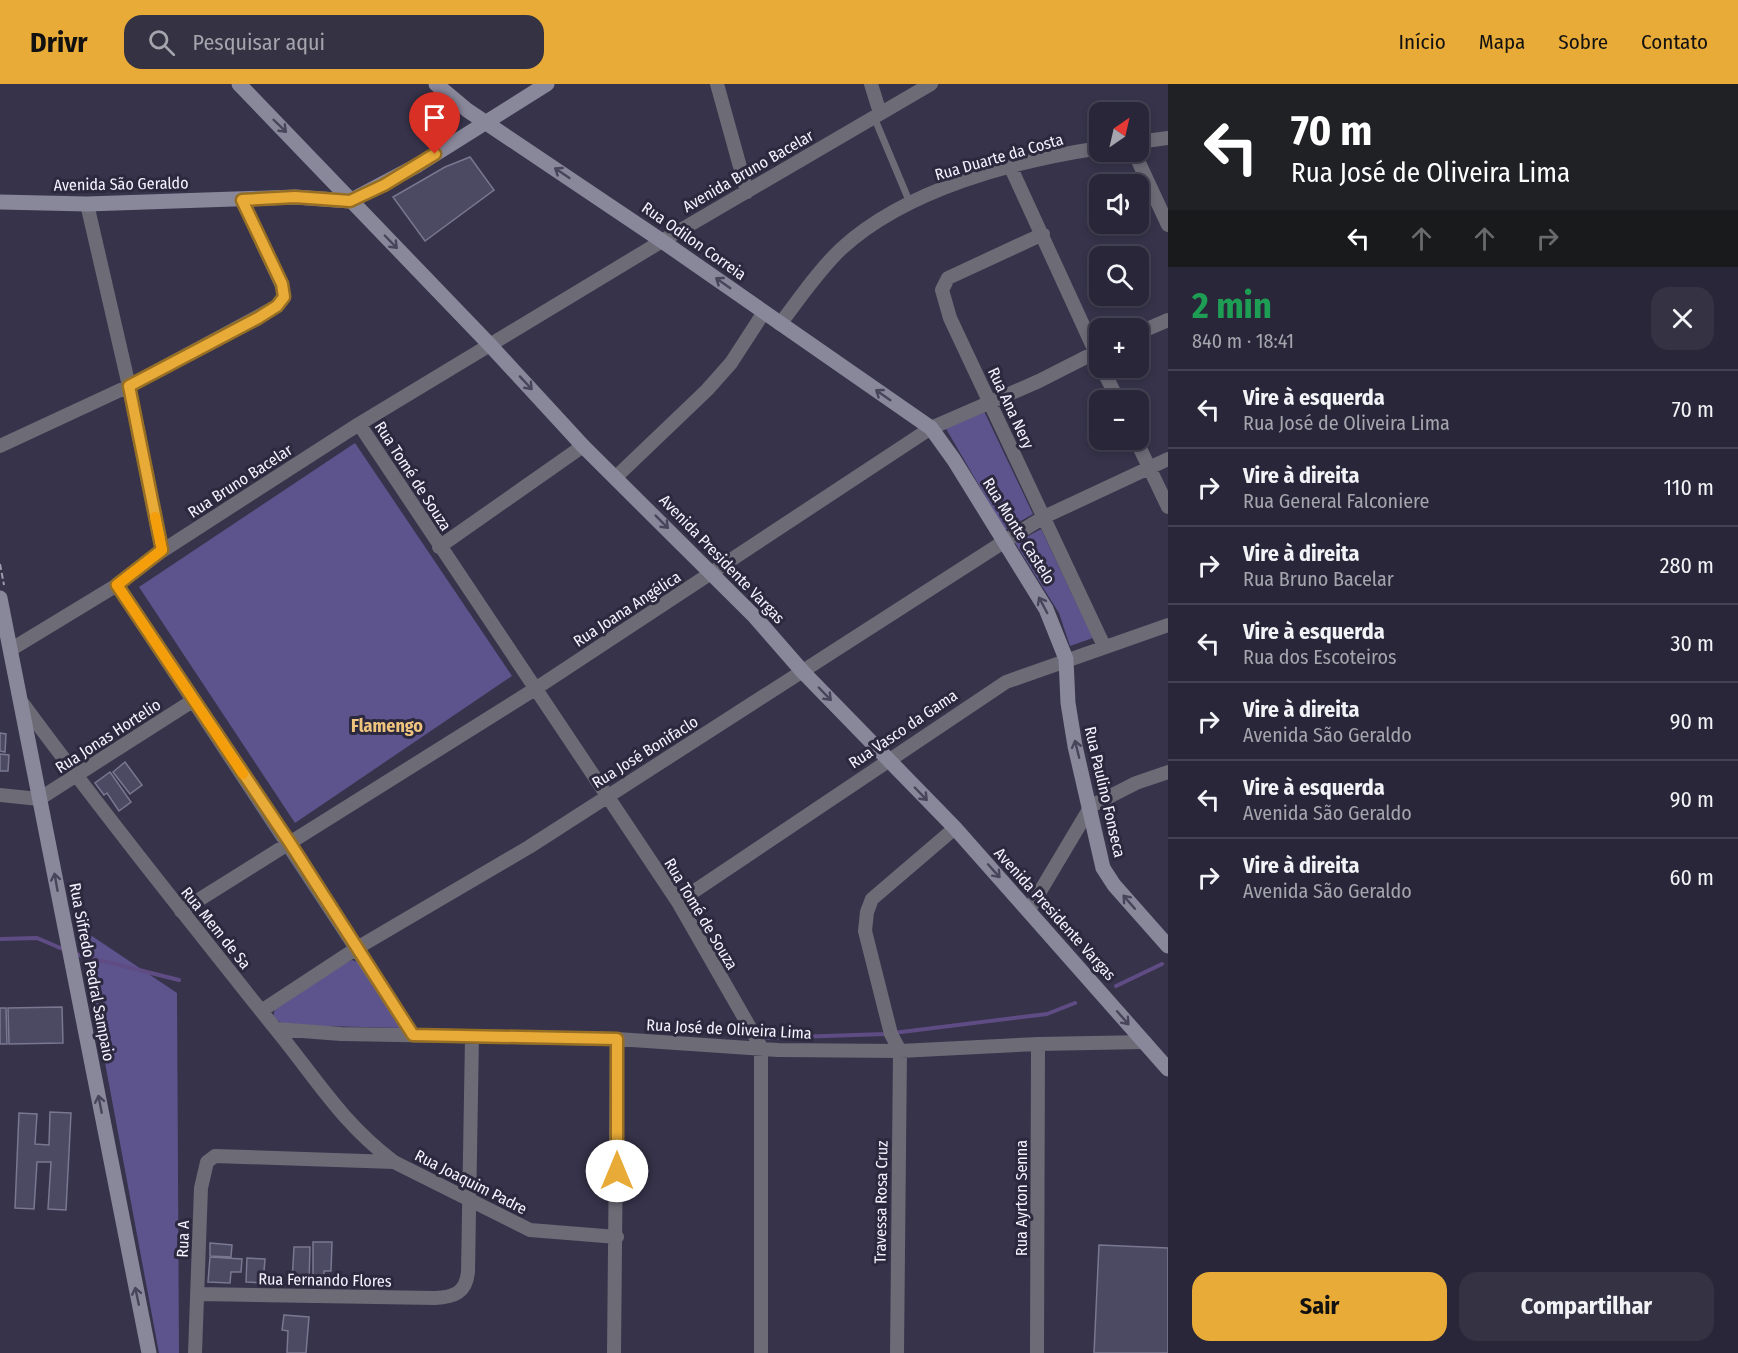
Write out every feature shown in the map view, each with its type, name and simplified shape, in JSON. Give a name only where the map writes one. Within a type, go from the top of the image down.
[{"type":"main road","name":"Avenida Presidente Vargas","points":[[239,84],[322,168],[350,201],[490,345],[583,446],[712,573],[803,672],[954,828],[1168,1069]]},
{"type":"main road","name":"Rua Odilon Correia","points":[[436,84],[484,122],[662,241],[931,428]]},
{"type":"main road","points":[[350,201],[418,165],[547,84]]},
{"type":"main road","name":"Avenida São Geraldo","points":[[0,202],[87,204],[295,197],[350,201]]},
{"type":"main road","name":"Rua Monte Castelo","points":[[931,428],[1005,541],[1046,609],[1066,659]]},
{"type":"main road","name":"Rua Sifredo Pedral Sampaio","points":[[0,598],[5,650],[23,704],[66,939],[149,1353]]},
{"type":"main road","name":"Rua Paulino Fonseca","points":[[1066,659],[1068,703],[1075,746],[1091,806],[1103,868],[1114,885],[1168,946]]},
{"type":"street","points":[[717,84],[747,192]]},
{"type":"street","points":[[871,84],[877,115]]},
{"type":"street","name":"Avenida Bruno Bacelar","points":[[490,345],[662,241],[932,84]]},
{"type":"street","points":[[1149,141],[1168,138]]},
{"type":"street","name":"Rua Duarte da Costa","points":[[780,324],[842,248],[910,203],[985,174],[1089,150]]},
{"type":"street","points":[[1139,162],[1168,225]]},
{"type":"street","points":[[1011,168],[1089,335]]},
{"type":"street","points":[[0,446],[129,386],[258,318],[282,301],[284,288],[242,200]]},
{"type":"street","points":[[87,204],[129,386],[162,550]]},
{"type":"street","name":"Rua Ana Nery","points":[[1043,234],[948,278],[943,284],[944,299],[950,318],[988,401],[1104,646]]},
{"type":"street","points":[[616,477],[707,390],[731,363],[764,312]]},
{"type":"street","points":[[1149,328],[1168,320]]},
{"type":"street","name":"Rua Bruno Bacelar","points":[[5,650],[117,585],[162,550],[359,424],[490,345]]},
{"type":"street","name":"Rua Joana Angélica","points":[[181,911],[534,689],[931,428],[988,401],[1089,359]]},
{"type":"street","name":"Rua Tomé de Souza","points":[[359,424],[605,796],[678,902],[761,1047],[761,1353]]},
{"type":"street","name":"Rua Tomé de Souza","points":[[439,547],[583,446]]},
{"type":"street","points":[[1141,450],[1168,507]]},
{"type":"street","name":"Rua José Bonifaclo","points":[[261,1011],[357,948],[529,846],[1044,517],[1168,459]]},
{"type":"street","points":[[117,585],[290,843],[413,1035]]},
{"type":"street","name":"Rua Vasco da Gama","points":[[678,902],[1006,682],[1168,625]]},
{"type":"street","name":"Rua Jonas Hortelio","points":[[39,799],[194,700]]},
{"type":"street","name":"Rua Mem de Sa","points":[[23,704],[76,777],[354,1129],[394,1162]]},
{"type":"street","points":[[1029,910],[1091,806],[1136,783],[1168,772]]},
{"type":"street","points":[[0,795],[39,799]]},
{"type":"street","points":[[900,1051],[890,1028],[865,931],[867,912],[873,899],[888,884],[954,828]]},
{"type":"street","name":"Rua José de Oliveira Lima","points":[[276,1029],[413,1035],[617,1039],[761,1047],[778,1050],[900,1051],[1038,1044],[1145,1042]]},
{"type":"street","points":[[470,1200],[472,1036]]},
{"type":"street","points":[[614,1353],[617,1237],[617,1039]]},
{"type":"street","name":"Rua Ayrton Senna","points":[[1037,1353],[1038,1044]]},
{"type":"street","name":"Travessa Rosa Cruz","points":[[897,1353],[900,1051]]},
{"type":"street","name":"Rua A","points":[[195,1353],[203,1170],[207,1162],[215,1156],[239,1156]]},
{"type":"street","name":"Rua Joaquim Padre","points":[[239,1156],[394,1162],[530,1230],[617,1237]]},
{"type":"street","name":"Rua Fernando Flores","points":[[198,1294],[452,1297],[464,1288],[468,1278],[470,1200]]},
{"type":"lane","points":[[877,115],[910,203]]},
{"type":"shaded area","points":[[983,409],[1033,514],[1005,530],[945,427]]},
{"type":"shaded area","points":[[355,443],[512,676],[295,823],[139,587]]},
{"type":"shaded area","points":[[1041,529],[1093,638],[1070,646],[1059,613],[1015,543]]},
{"type":"shaded area","points":[[80,928],[177,993],[179,1353],[159,1353]]},
{"type":"shaded area","points":[[352,960],[361,963],[402,1028],[284,1025],[273,1017],[275,1009],[339,965]]},
{"type":"building","points":[[470,157],[494,190],[425,241],[393,197],[445,167]]},
{"type":"building","points":[[0,733],[6,734],[5,752],[0,751]]},
{"type":"building","points":[[0,754],[9,755],[8,771],[0,771]]},
{"type":"building","points":[[125,762],[142,785],[130,794],[113,772]]},
{"type":"building","points":[[110,772],[131,802],[119,811],[107,793],[104,795],[95,783]]},
{"type":"building","points":[[62,1007],[63,1043],[9,1044],[8,1008]]},
{"type":"building","points":[[0,1008],[6,1008],[7,1044],[0,1044]]},
{"type":"building","points":[[50,1112],[71,1113],[66,1210],[48,1209],[51,1162],[37,1162],[34,1209],[15,1208],[19,1113],[37,1114],[35,1144],[49,1145]]},
{"type":"building","points":[[313,1242],[332,1242],[331,1271],[324,1271],[324,1284],[313,1284]]},
{"type":"building","points":[[210,1243],[232,1245],[231,1257],[210,1256]]},
{"type":"building","points":[[1099,1245],[1168,1248],[1168,1353],[1094,1353]]},
{"type":"building","points":[[294,1247],[310,1247],[309,1283],[292,1282]]},
{"type":"building","points":[[210,1257],[242,1259],[241,1272],[231,1272],[230,1283],[208,1282]]},
{"type":"building","points":[[247,1258],[265,1259],[263,1283],[246,1282]]},
{"type":"building","points":[[284,1315],[309,1317],[306,1353],[287,1353],[288,1331],[282,1330]]},
{"type":"waterway","points":[[0,939],[37,938],[65,950]]},
{"type":"waterway","points":[[75,954],[179,980]]},
{"type":"waterway","points":[[1116,986],[1162,964]]},
{"type":"waterway","points":[[766,1038],[885,1034],[1047,1014],[1075,1003]]},
{"type":"slow traffic","points":[[155,517],[162,550],[117,585],[243,774]]},
{"type":"district","name":"Flamengo","points":[[387,726]]},
{"type":"route","points":[[435,154],[384,185],[350,201],[295,197],[242,200],[282,284],[284,297],[277,306],[258,318],[129,386],[162,550],[117,585],[290,843],[413,1035],[617,1039],[617,1171]]}]
